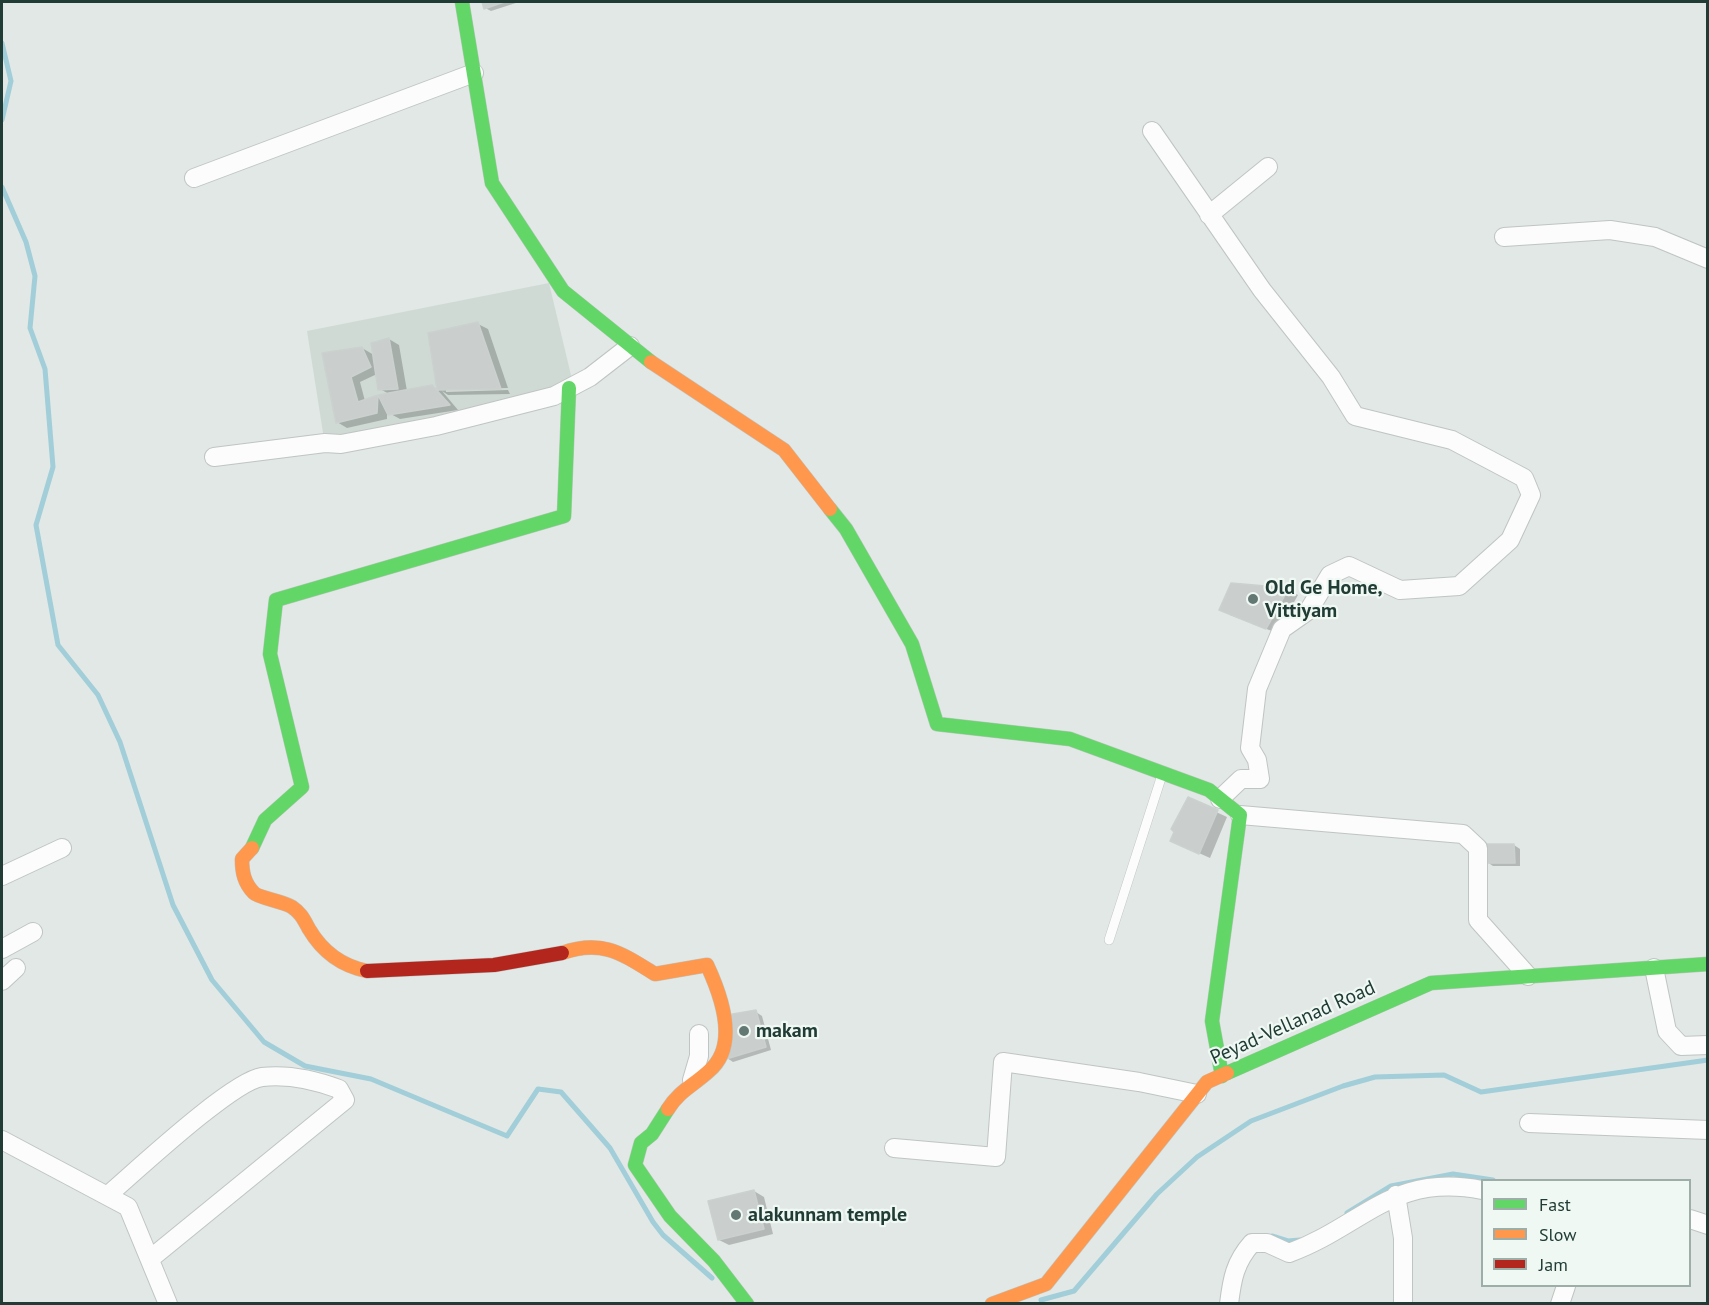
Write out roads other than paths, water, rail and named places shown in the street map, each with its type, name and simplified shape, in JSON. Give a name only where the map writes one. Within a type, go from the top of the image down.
[{"type":"street","points":[[462,2],[492,183],[563,291],[630,346],[784,450],[846,529],[912,644],[937,723],[1070,739],[1209,790],[1240,814],[1463,834],[1478,848],[1478,920],[1528,976]]},
{"type":"street","points":[[194,178],[474,73]]},
{"type":"street","points":[[1152,131],[1262,290],[1331,377],[1355,416],[1452,440],[1524,478],[1531,495],[1510,540],[1459,586],[1400,590],[1349,566],[1330,575],[1309,610],[1282,629],[1257,688],[1250,748],[1257,760],[1260,779],[1241,779],[1220,799]]},
{"type":"street","points":[[1209,215],[1268,167]]},
{"type":"street","points":[[1504,237],[1610,230],[1655,237],[1707,260]]},
{"type":"street","points":[[214,457],[324,443],[341,444],[436,426],[561,392],[590,377],[630,346]]},
{"type":"street","points":[[561,392],[564,516],[276,600],[270,654],[302,787],[265,820],[255,844],[242,859],[242,874],[255,895],[267,896],[297,909],[319,946],[346,966],[356,969],[390,970],[494,964],[556,955],[582,946],[617,951],[655,974],[707,965],[722,999],[724,1048],[712,1069],[692,1080],[670,1105],[652,1137],[641,1143],[635,1165],[670,1216],[714,1261],[747,1304]]},
{"type":"street","points":[[1222,1076],[1212,1021],[1240,814]]},
{"type":"street","points":[[2,876],[62,848]]},
{"type":"street","points":[[2,949],[33,932]]},
{"type":"street","name":"Peyad-Vellanad Road","points":[[992,1304],[1028,1297],[1046,1284],[1207,1082],[1431,983],[1707,964]]},
{"type":"street","points":[[2,981],[16,968]]},
{"type":"street","points":[[1654,968],[1667,1031],[1681,1046],[1707,1045]]},
{"type":"street","points":[[692,1080],[699,1056],[699,1034]]},
{"type":"street","points":[[894,1148],[996,1157],[1003,1062],[1139,1082],[1197,1094]]},
{"type":"street","points":[[108,1195],[190,1124],[238,1088],[260,1077],[292,1076],[339,1089],[345,1100],[150,1259]]},
{"type":"street","points":[[1529,1123],[1707,1130]]},
{"type":"street","points":[[2,1140],[128,1207],[168,1304]]},
{"type":"street","points":[[1230,1304],[1232,1278],[1240,1257],[1252,1243],[1267,1243],[1289,1253],[1316,1243],[1360,1214],[1396,1195],[1434,1186],[1461,1186],[1481,1190]]},
{"type":"street","points":[[1396,1195],[1402,1238],[1402,1304]]},
{"type":"street","points":[[1691,1220],[1707,1225]]},
{"type":"street","points":[[1560,1304],[1566,1287]]},
{"type":"lane","points":[[1110,940],[1163,773]]},
{"type":"waterway","points":[[2,43],[11,81],[2,120]]},
{"type":"waterway","points":[[2,187],[26,242],[35,276],[30,328],[45,369],[53,467],[36,525],[58,645],[98,695],[120,742],[173,905],[212,980],[264,1042],[305,1066],[371,1079],[507,1136],[538,1089],[561,1092],[610,1148],[663,1235],[712,1278]]},
{"type":"waterway","points":[[1041,1300],[1074,1291],[1157,1194],[1197,1157],[1251,1121],[1343,1086],[1375,1077],[1444,1075],[1481,1092],[1708,1060]]},
{"type":"waterway","points":[[1347,1213],[1391,1186],[1453,1174],[1486,1179]]},
{"type":"waterway","points":[[1272,1236],[1288,1241],[1300,1240]]},
{"type":"place","name":"Old Ge Home, Vittiyam","points":[[1253,599]]},
{"type":"place","name":"makam","points":[[744,1031]]},
{"type":"place","name":"alakunnam temple","points":[[736,1215]]}]
